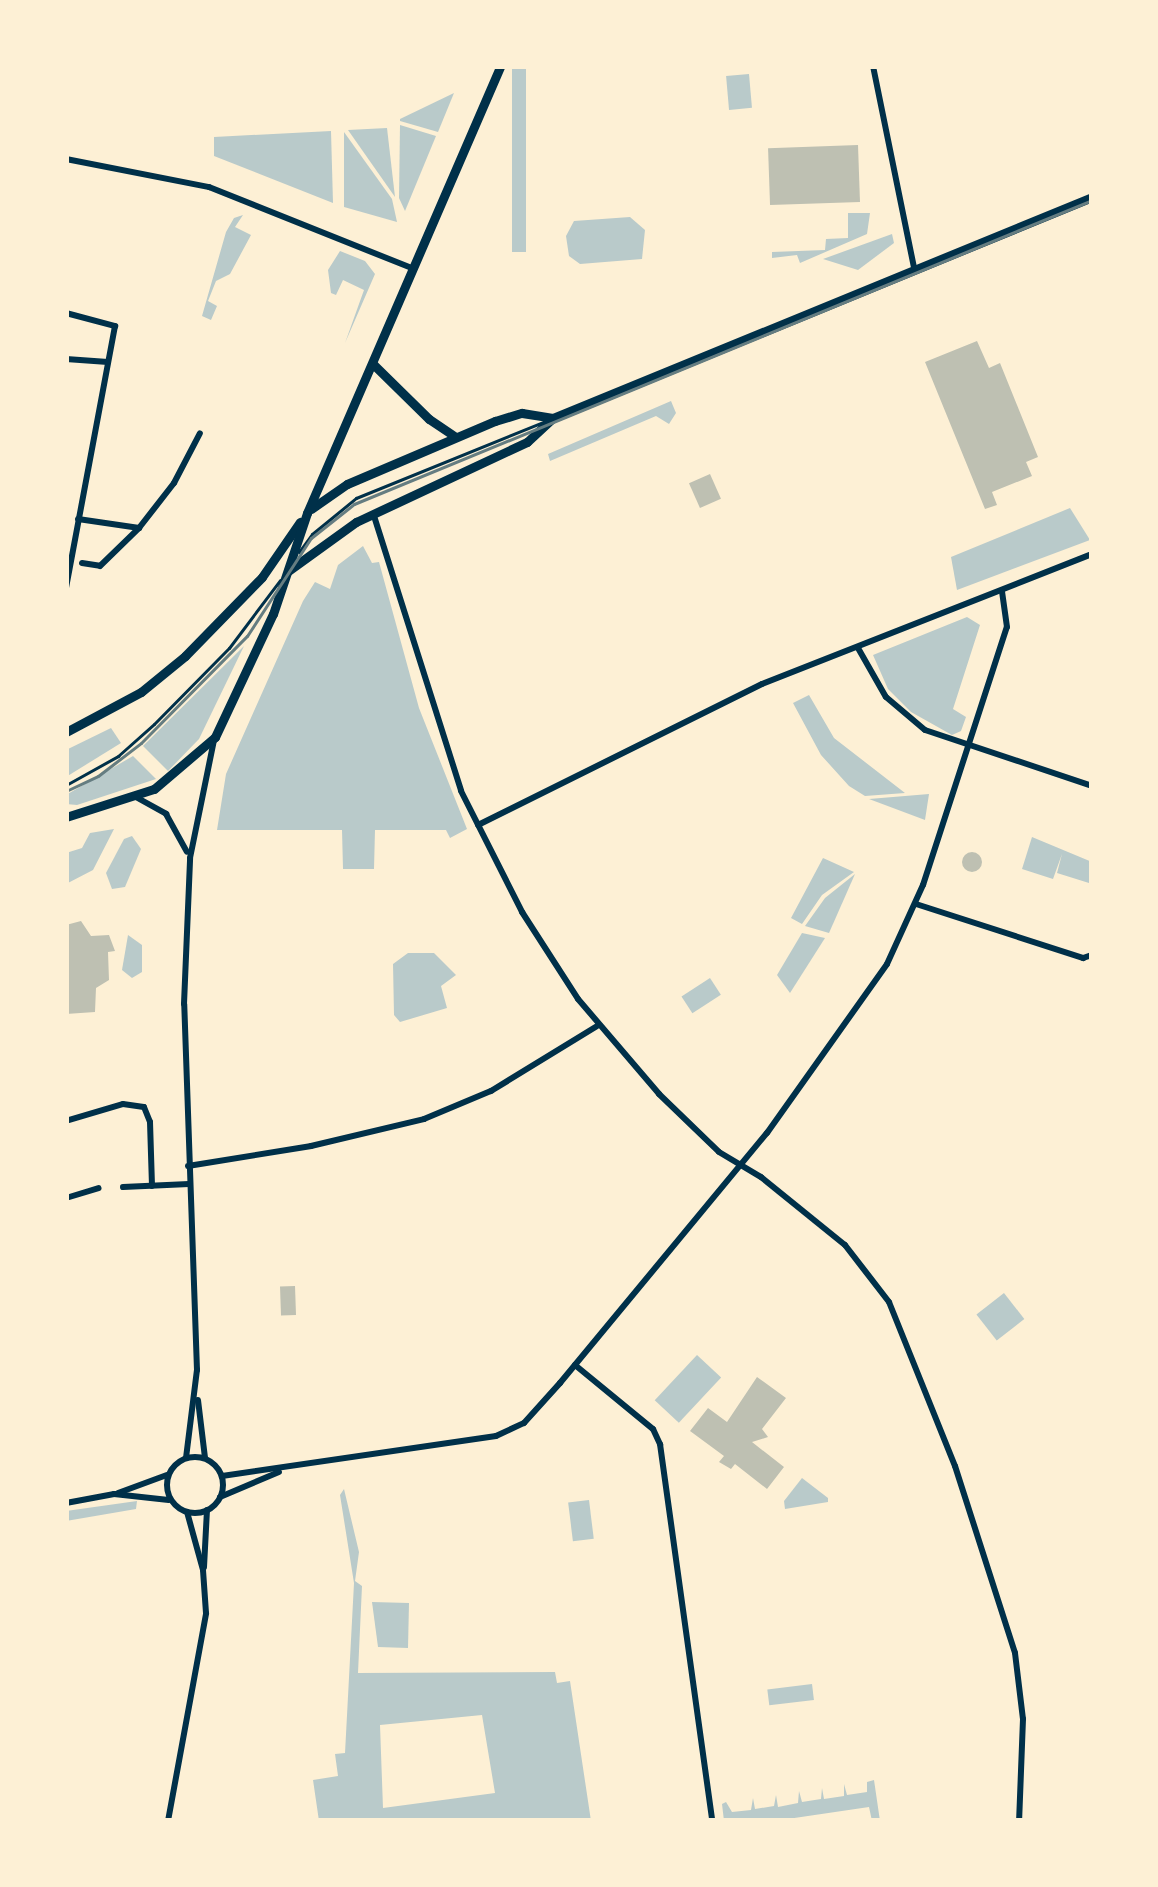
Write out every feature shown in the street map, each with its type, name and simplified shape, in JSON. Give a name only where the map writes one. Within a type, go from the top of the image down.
[{"type":"street","points":[[220,1497],[222,1476],[205,1458],[197,1396],[184,1004],[190,858],[214,737],[273,614],[307,513],[500,66]]},
{"type":"street","points":[[873,66],[914,268]]},
{"type":"street","points":[[66,159],[209,188],[415,269]]},
{"type":"street","points":[[284,575],[373,513],[527,442],[553,418],[1092,197]]},
{"type":"street","points":[[66,313],[115,326],[66,589]]},
{"type":"street","points":[[66,359],[107,362]]},
{"type":"street","points":[[374,365],[429,419],[456,437]]},
{"type":"street","points":[[66,732],[141,692],[185,656],[262,577],[307,513],[347,484],[522,413],[553,418]]},
{"type":"street","points":[[82,563],[100,566],[140,528],[174,483],[200,433]]},
{"type":"street","points":[[373,513],[444,747],[522,912],[597,1026],[719,1152],[741,1164],[864,1263],[908,1339],[1015,1653],[1023,1719],[1019,1821]]},
{"type":"street","points":[[78,519],[140,528]]},
{"type":"street","points":[[478,825],[752,689],[1092,554]]},
{"type":"street","points":[[222,1476],[282,1471],[496,1436],[524,1423],[741,1164],[887,964],[916,904],[1007,627],[1002,590]]},
{"type":"street","points":[[857,646],[886,697],[907,717],[968,747],[1092,786]]},
{"type":"street","points":[[70,815],[134,796],[173,777],[214,737]]},
{"type":"street","points":[[134,796],[166,814],[190,858]]},
{"type":"street","points":[[916,904],[1083,958],[1092,955]]},
{"type":"street","points":[[188,1166],[311,1146],[424,1119],[491,1091],[597,1026]]},
{"type":"street","points":[[66,1121],[123,1104],[144,1107],[150,1122],[152,1186]]},
{"type":"street","points":[[123,1186],[189,1184]]},
{"type":"street","points":[[66,1198],[98,1188]]},
{"type":"street","points":[[574,1365],[653,1429],[660,1444],[712,1821]]},
{"type":"street","points":[[66,1502],[114,1494],[168,1475],[186,1458],[197,1396]]},
{"type":"street","points":[[186,1458],[205,1458]]},
{"type":"street","points":[[168,1821],[202,1647],[208,1510],[220,1497],[282,1471]]},
{"type":"street","points":[[168,1475],[170,1500]]},
{"type":"street","points":[[114,1494],[170,1500],[187,1512],[203,1570]]},
{"type":"street","points":[[187,1512],[208,1510]]},
{"type":"lane","points":[[66,785],[118,756],[154,724],[229,648],[312,534],[356,498],[553,418]]},
{"type":"shaded area","points":[[512,66],[526,66],[526,252],[512,252]]},
{"type":"shaded area","points":[[749,74],[752,108],[729,110],[726,76]]},
{"type":"shaded area","points":[[454,93],[438,132],[400,121],[400,119]]},
{"type":"shaded area","points":[[400,125],[436,136],[405,211],[399,198]]},
{"type":"shaded area","points":[[387,128],[395,197],[348,130]]},
{"type":"shaded area","points":[[331,131],[333,203],[214,156],[214,137]]},
{"type":"shaded area","points":[[344,132],[392,199],[397,222],[344,207]]},
{"type":"shaded area","points":[[848,213],[870,213],[867,234],[800,263],[797,255],[772,258],[772,252],[825,250],[826,239],[848,238]]},
{"type":"shaded area","points":[[243,215],[235,227],[251,235],[230,274],[216,281],[208,301],[217,306],[211,320],[202,316],[226,232],[234,218]]},
{"type":"shaded area","points":[[630,217],[645,230],[642,259],[580,264],[569,256],[566,236],[574,221]]},
{"type":"shaded area","points":[[892,234],[894,243],[858,270],[823,259]]},
{"type":"shaded area","points":[[340,251],[365,261],[375,274],[345,343],[364,290],[343,280],[336,295],[331,293],[328,270]]},
{"type":"shaded area","points":[[671,401],[676,413],[669,424],[656,416],[550,461],[548,454]]},
{"type":"shaded area","points":[[1070,508],[1090,540],[957,590],[951,557]]},
{"type":"shaded area","points":[[363,546],[372,563],[379,562],[419,708],[467,829],[450,838],[446,830],[375,830],[374,869],[343,869],[342,830],[217,830],[226,774],[303,601],[315,582],[330,589],[338,565]]},
{"type":"shaded area","points":[[967,617],[980,625],[953,709],[966,717],[961,731],[952,735],[911,712],[888,689],[873,655]]},
{"type":"shaded area","points":[[244,646],[199,739],[168,771],[143,746]]},
{"type":"shaded area","points":[[809,695],[834,738],[905,793],[865,796],[849,786],[821,755],[793,703]]},
{"type":"shaded area","points":[[111,728],[121,743],[66,777],[66,750]]},
{"type":"shaded area","points":[[133,756],[156,779],[77,805],[66,804],[66,795]]},
{"type":"shaded area","points":[[929,794],[925,820],[869,799]]},
{"type":"shaded area","points":[[114,829],[93,870],[66,884],[66,853],[82,848],[90,833]]},
{"type":"shaded area","points":[[132,836],[141,849],[125,887],[112,889],[106,873],[124,839]]},
{"type":"shaded area","points":[[1032,837],[1092,862],[1089,883],[1057,873],[1062,854],[1053,879],[1022,869]]},
{"type":"shaded area","points":[[823,858],[854,872],[822,895],[802,924],[791,918]]},
{"type":"shaded area","points":[[855,874],[829,933],[805,926],[825,898]]},
{"type":"shaded area","points":[[802,933],[825,938],[790,993],[777,975]]},
{"type":"shaded area","points":[[128,935],[142,945],[142,972],[132,978],[122,970]]},
{"type":"shaded area","points":[[408,953],[434,953],[456,975],[441,986],[447,1008],[400,1022],[394,1015],[393,964]]},
{"type":"shaded area","points":[[710,978],[721,995],[692,1013],[681,997]]},
{"type":"shaded area","points":[[1004,1293],[1024,1319],[997,1341],[976,1315]]},
{"type":"shaded area","points":[[697,1355],[721,1378],[679,1423],[655,1400]]},
{"type":"shaded area","points":[[802,1478],[828,1502],[785,1509],[784,1501]]},
{"type":"shaded area","points":[[344,1489],[359,1552],[355,1581],[362,1586],[358,1673],[555,1672],[557,1683],[570,1681],[591,1821],[319,1821],[313,1780],[338,1776],[335,1754],[345,1753],[354,1583],[340,1495]],"holes":[[[482,1715],[495,1793],[383,1808],[380,1725]]]},
{"type":"shaded area","points":[[589,1500],[594,1539],[573,1541],[568,1503]]},
{"type":"shaded area","points":[[137,1501],[136,1509],[66,1521],[66,1511]]},
{"type":"shaded area","points":[[372,1602],[409,1603],[408,1648],[378,1647]]},
{"type":"shaded area","points":[[812,1684],[814,1700],[769,1705],[767,1689]]},
{"type":"shaded area","points":[[874,1780],[880,1821],[872,1821],[869,1807],[774,1821],[724,1821],[722,1804],[726,1802],[732,1812],[751,1810],[753,1798],[755,1809],[774,1806],[776,1795],[778,1807],[798,1803],[799,1791],[802,1802],[821,1799],[822,1788],[824,1799],[844,1796],[844,1784],[847,1795],[867,1792],[867,1782]]},
{"type":"building","points":[[858,145],[860,202],[770,205],[768,148]]},
{"type":"building","points":[[977,341],[989,368],[1000,363],[1038,457],[1026,462],[1032,476],[992,492],[997,505],[985,509],[925,362]]},
{"type":"building","points":[[710,474],[721,499],[700,508],[689,483]]},
{"type":"building","points":[[972,852],[982,862],[972,872],[962,862]]},
{"type":"building","points":[[81,921],[91,936],[109,935],[115,951],[108,952],[109,980],[96,988],[95,1012],[66,1014],[66,925]]},
{"type":"building","points":[[295,1286],[296,1315],[281,1316],[280,1287]]},
{"type":"building","points":[[757,1377],[786,1398],[762,1429],[768,1437],[752,1442],[784,1467],[767,1489],[735,1464],[731,1469],[719,1462],[724,1456],[690,1431],[708,1408],[727,1422]]},
{"type":"tram line","points":[[66,791],[98,776],[141,743],[247,636],[311,538],[354,504],[1092,200]]}]
